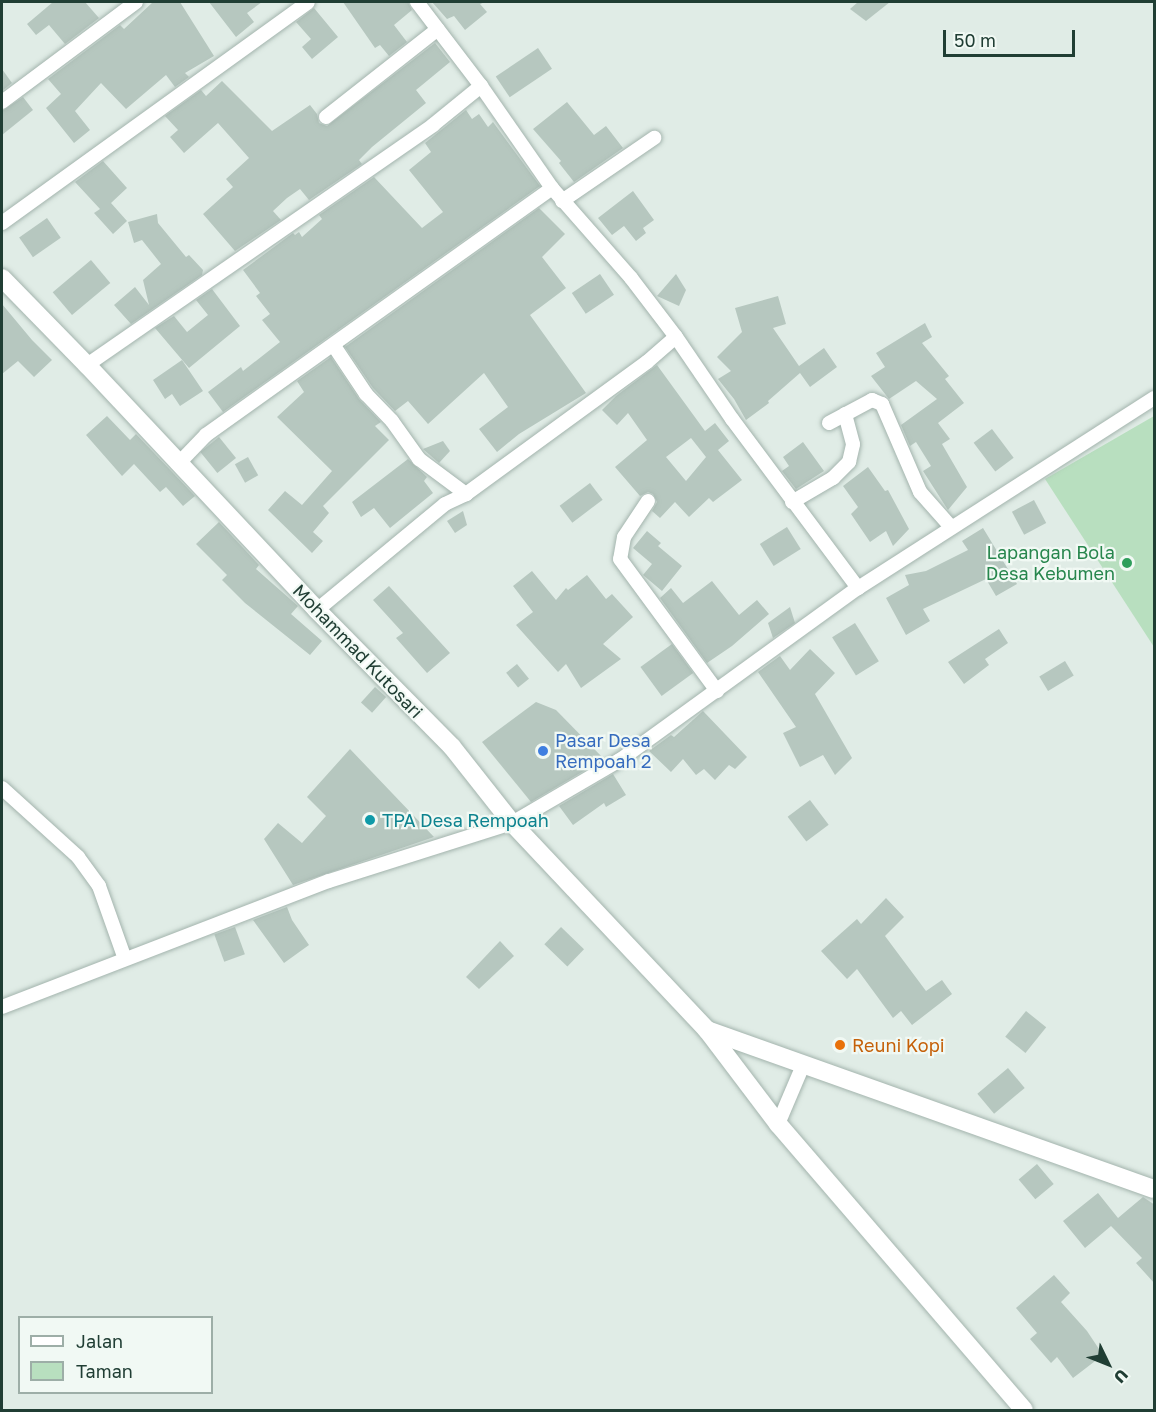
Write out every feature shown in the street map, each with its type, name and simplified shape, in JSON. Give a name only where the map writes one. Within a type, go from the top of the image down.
[{"type":"street","points":[[2,102],[136,2]]},
{"type":"street","points":[[2,223],[308,2]]},
{"type":"street","points":[[417,2],[481,86],[562,201],[631,278],[676,337],[792,502],[858,588]]},
{"type":"street","points":[[326,117],[438,29]]},
{"type":"street","points":[[87,365],[407,143],[481,86]]},
{"type":"street","points":[[562,201],[654,138]]},
{"type":"street","points":[[178,464],[206,435],[334,346],[552,188]]},
{"type":"street","name":"Mohammad Kutosari","points":[[2,278],[317,610],[452,747],[512,823],[707,1030],[777,1124],[1024,1410]]},
{"type":"street","points":[[317,610],[445,504],[466,494],[647,362],[676,337]]},
{"type":"street","points":[[334,346],[366,394],[392,421],[419,459],[466,494]]},
{"type":"street","points":[[2,1007],[329,881],[512,823],[620,760],[858,588],[1155,398]]},
{"type":"street","points":[[829,423],[872,400],[882,404],[920,492],[951,527]]},
{"type":"street","points":[[792,502],[833,478],[849,462],[853,444],[845,414]]},
{"type":"street","points":[[648,501],[624,537],[620,559],[717,691]]},
{"type":"street","points":[[2,788],[78,857],[99,886],[125,959]]},
{"type":"street","points":[[707,1030],[1155,1189]]},
{"type":"street","points":[[777,1124],[803,1065]]},
{"type":"green space","name":"Lapangan Bola Desa Kebumen","points":[[1154,416],[1154,647],[1045,479]]},
{"type":"building","points":[[53,2],[85,2],[99,18],[65,44],[49,25],[36,35],[27,24]]},
{"type":"building","points":[[153,2],[180,2],[214,56],[185,73],[189,77],[175,87],[166,75],[126,109],[101,83],[75,111],[90,130],[74,143],[46,108],[61,94],[48,79],[120,25],[124,29]]},
{"type":"building","points":[[209,2],[262,2],[247,13],[254,22],[236,37]]},
{"type":"building","points":[[343,2],[408,2],[412,10],[394,25],[407,42],[389,56],[380,45],[375,48]]},
{"type":"building","points":[[432,2],[485,2],[480,4],[487,12],[465,30],[454,16],[447,19]]},
{"type":"building","points":[[858,2],[890,2],[866,21],[850,9]]},
{"type":"building","points":[[314,8],[338,37],[312,59],[302,47],[311,39],[296,22]]},
{"type":"building","points":[[435,43],[450,62],[416,90],[426,103],[372,147],[359,160],[362,164],[309,200],[300,189],[287,198],[273,211],[281,220],[235,251],[203,214],[233,187],[226,179],[249,158],[218,123],[184,153],[170,137],[178,130],[165,116],[201,90],[206,96],[222,81],[272,131],[310,105],[317,114],[319,123],[327,126]]},
{"type":"building","points":[[538,48],[552,69],[510,97],[496,77]]},
{"type":"building","points":[[2,69],[12,83],[2,91]]},
{"type":"building","points":[[23,97],[33,110],[2,135],[2,111]]},
{"type":"building","points":[[567,102],[594,135],[606,126],[623,148],[574,182],[559,163],[561,161],[533,129]]},
{"type":"building","points":[[466,110],[472,119],[479,114],[488,127],[493,122],[540,186],[223,412],[208,392],[241,367],[243,371],[280,342],[262,320],[270,314],[256,296],[260,293],[243,270],[293,233],[295,235],[299,232],[302,237],[322,219],[319,215],[374,177],[422,228],[443,212],[409,170],[431,152],[425,143]]},
{"type":"building","points":[[103,161],[127,188],[111,203],[127,221],[113,234],[94,213],[100,209],[75,182]]},
{"type":"building","points":[[633,191],[654,220],[643,228],[646,233],[636,241],[624,226],[612,235],[598,218]]},
{"type":"building","points":[[539,208],[565,234],[542,257],[566,288],[530,315],[586,393],[519,434],[497,452],[479,429],[508,407],[484,373],[428,424],[408,401],[395,411],[373,388],[345,347]]},
{"type":"building","points":[[157,214],[158,223],[186,257],[189,255],[203,270],[202,275],[131,324],[114,305],[135,287],[149,305],[143,280],[161,264],[142,240],[134,243],[128,222]]},
{"type":"building","points":[[47,218],[61,238],[33,257],[19,238]]},
{"type":"building","points":[[91,260],[110,283],[72,315],[53,292]]},
{"type":"building","points":[[600,274],[614,295],[586,314],[572,293]]},
{"type":"building","points":[[676,274],[686,290],[679,306],[657,296]]},
{"type":"building","points":[[212,289],[240,326],[189,368],[155,328],[174,316],[187,332],[208,315],[196,300]]},
{"type":"building","points":[[778,296],[786,324],[773,328],[799,366],[824,348],[837,367],[810,387],[800,373],[768,401],[769,403],[746,420],[734,399],[718,379],[731,371],[717,357],[742,332],[735,308]]},
{"type":"building","points":[[2,304],[52,360],[34,377],[18,361],[2,374]]},
{"type":"building","points":[[925,323],[932,337],[922,343],[949,376],[945,379],[964,403],[938,423],[950,439],[942,444],[967,487],[948,510],[923,471],[931,466],[916,442],[910,446],[901,425],[937,399],[916,381],[889,399],[871,376],[885,367],[876,353]]},
{"type":"building","points":[[331,357],[359,399],[381,422],[375,426],[389,440],[323,506],[329,513],[313,532],[323,541],[312,553],[268,510],[285,491],[302,505],[332,471],[277,417],[304,392],[297,381]]},
{"type":"building","points":[[182,360],[203,391],[180,406],[172,394],[165,399],[153,380]]},
{"type":"building","points":[[657,365],[705,431],[715,423],[729,441],[718,450],[742,480],[713,502],[709,498],[689,517],[675,502],[660,518],[652,511],[657,502],[653,494],[648,492],[640,496],[615,467],[647,440],[628,413],[617,425],[602,410],[616,396]],"holes":[[[691,438],[706,457],[686,481],[666,457]]]},
{"type":"building","points":[[107,416],[130,440],[136,434],[195,496],[183,506],[166,487],[160,492],[134,464],[122,476],[86,435]]},
{"type":"building","points":[[992,429],[1014,458],[995,472],[974,443]]},
{"type":"building","points":[[219,437],[236,458],[217,473],[200,452]]},
{"type":"building","points":[[443,441],[450,451],[439,463],[423,449]]},
{"type":"building","points":[[803,442],[824,471],[796,489],[782,471],[789,466],[783,457]]},
{"type":"building","points":[[248,457],[258,475],[245,483],[235,464]]},
{"type":"building","points":[[408,459],[427,477],[424,481],[433,493],[390,528],[374,508],[361,517],[352,502]]},
{"type":"building","points":[[868,467],[885,491],[888,490],[909,529],[893,546],[886,531],[870,542],[851,514],[858,507],[843,486]]},
{"type":"building","points":[[590,483],[603,500],[572,523],[560,506]]},
{"type":"building","points":[[1034,500],[1046,523],[1024,535],[1012,512]]},
{"type":"building","points":[[463,511],[467,525],[455,533],[447,521]]},
{"type":"building","points":[[219,522],[259,565],[256,569],[298,606],[291,614],[322,641],[310,655],[245,603],[222,580],[227,575],[196,544]]},
{"type":"building","points":[[787,527],[801,549],[774,566],[760,544]]},
{"type":"building","points":[[983,528],[1017,584],[996,596],[986,579],[923,609],[930,621],[906,635],[886,598],[909,585],[905,575],[926,571],[968,550],[962,541]]},
{"type":"building","points":[[647,531],[661,543],[658,546],[682,566],[662,591],[643,575],[652,564],[633,548]]},
{"type":"building","points":[[532,571],[556,600],[566,588],[568,590],[587,575],[606,599],[612,594],[633,617],[603,644],[621,659],[581,688],[566,664],[558,672],[516,625],[533,612],[513,586]]},
{"type":"building","points":[[712,581],[739,615],[757,600],[769,614],[732,646],[707,663],[660,598],[671,588],[683,603]]},
{"type":"building","points":[[389,586],[450,653],[427,673],[396,638],[403,633],[373,600]]},
{"type":"building","points":[[790,607],[795,623],[773,638],[768,623]]},
{"type":"building","points":[[855,623],[879,661],[856,675],[832,637]]},
{"type":"building","points":[[999,629],[1008,643],[985,659],[989,665],[964,684],[948,662]]},
{"type":"building","points":[[672,644],[693,673],[662,696],[640,667]]},
{"type":"building","points":[[810,649],[835,673],[815,694],[852,758],[835,775],[823,755],[800,767],[783,733],[796,727],[758,672],[780,656],[790,670]]},
{"type":"building","points":[[1065,661],[1074,676],[1048,691],[1039,676]]},
{"type":"building","points":[[517,664],[529,679],[518,688],[506,673]]},
{"type":"building","points":[[375,687],[386,697],[372,713],[361,703]]},
{"type":"building","name":"Pasar Desa Rempoah 2","points":[[536,702],[556,710],[604,759],[531,802],[482,742]]},
{"type":"building","points":[[703,711],[747,757],[735,769],[729,765],[715,780],[704,769],[696,775],[683,759],[671,772],[649,751],[671,735],[674,737]]},
{"type":"building","name":"TPA Desa Rempoah","points":[[350,749],[434,837],[293,885],[264,839],[278,823],[302,843],[326,816],[307,797]]},
{"type":"building","points":[[613,774],[626,795],[606,807],[604,803],[573,825],[559,806]]},
{"type":"building","points":[[810,800],[829,825],[806,842],[788,817]]},
{"type":"building","points":[[886,898],[904,917],[885,936],[926,991],[942,980],[952,994],[912,1025],[901,1011],[893,1018],[857,969],[847,979],[821,951],[857,919],[861,924]]},
{"type":"building","points":[[287,907],[292,920],[309,945],[284,963],[253,920]]},
{"type":"building","points":[[235,927],[245,954],[224,962],[214,935]]},
{"type":"building","points":[[561,927],[584,949],[567,966],[544,944]]},
{"type":"building","points":[[500,941],[514,956],[479,989],[466,977]]},
{"type":"building","points":[[1026,1011],[1046,1027],[1025,1053],[1005,1037]]},
{"type":"building","points":[[1008,1068],[1025,1088],[994,1114],[977,1094]]},
{"type":"building","points":[[1037,1164],[1054,1184],[1035,1199],[1019,1179]]},
{"type":"building","points":[[1098,1193],[1118,1218],[1143,1197],[1155,1205],[1155,1284],[1136,1263],[1142,1258],[1111,1226],[1085,1248],[1063,1221]]},
{"type":"building","points":[[1054,1275],[1070,1293],[1061,1302],[1087,1331],[1103,1355],[1073,1378],[1057,1357],[1051,1363],[1030,1339],[1037,1333],[1016,1308]]},
{"type":"place","name":"Lapangan Bola Desa Kebumen","points":[[1127,563]]},
{"type":"place","name":"Pasar Desa Rempoah 2","points":[[543,751]]},
{"type":"place","name":"TPA Desa Rempoah","points":[[370,820]]},
{"type":"place","name":"Reuni Kopi","points":[[840,1045]]}]
